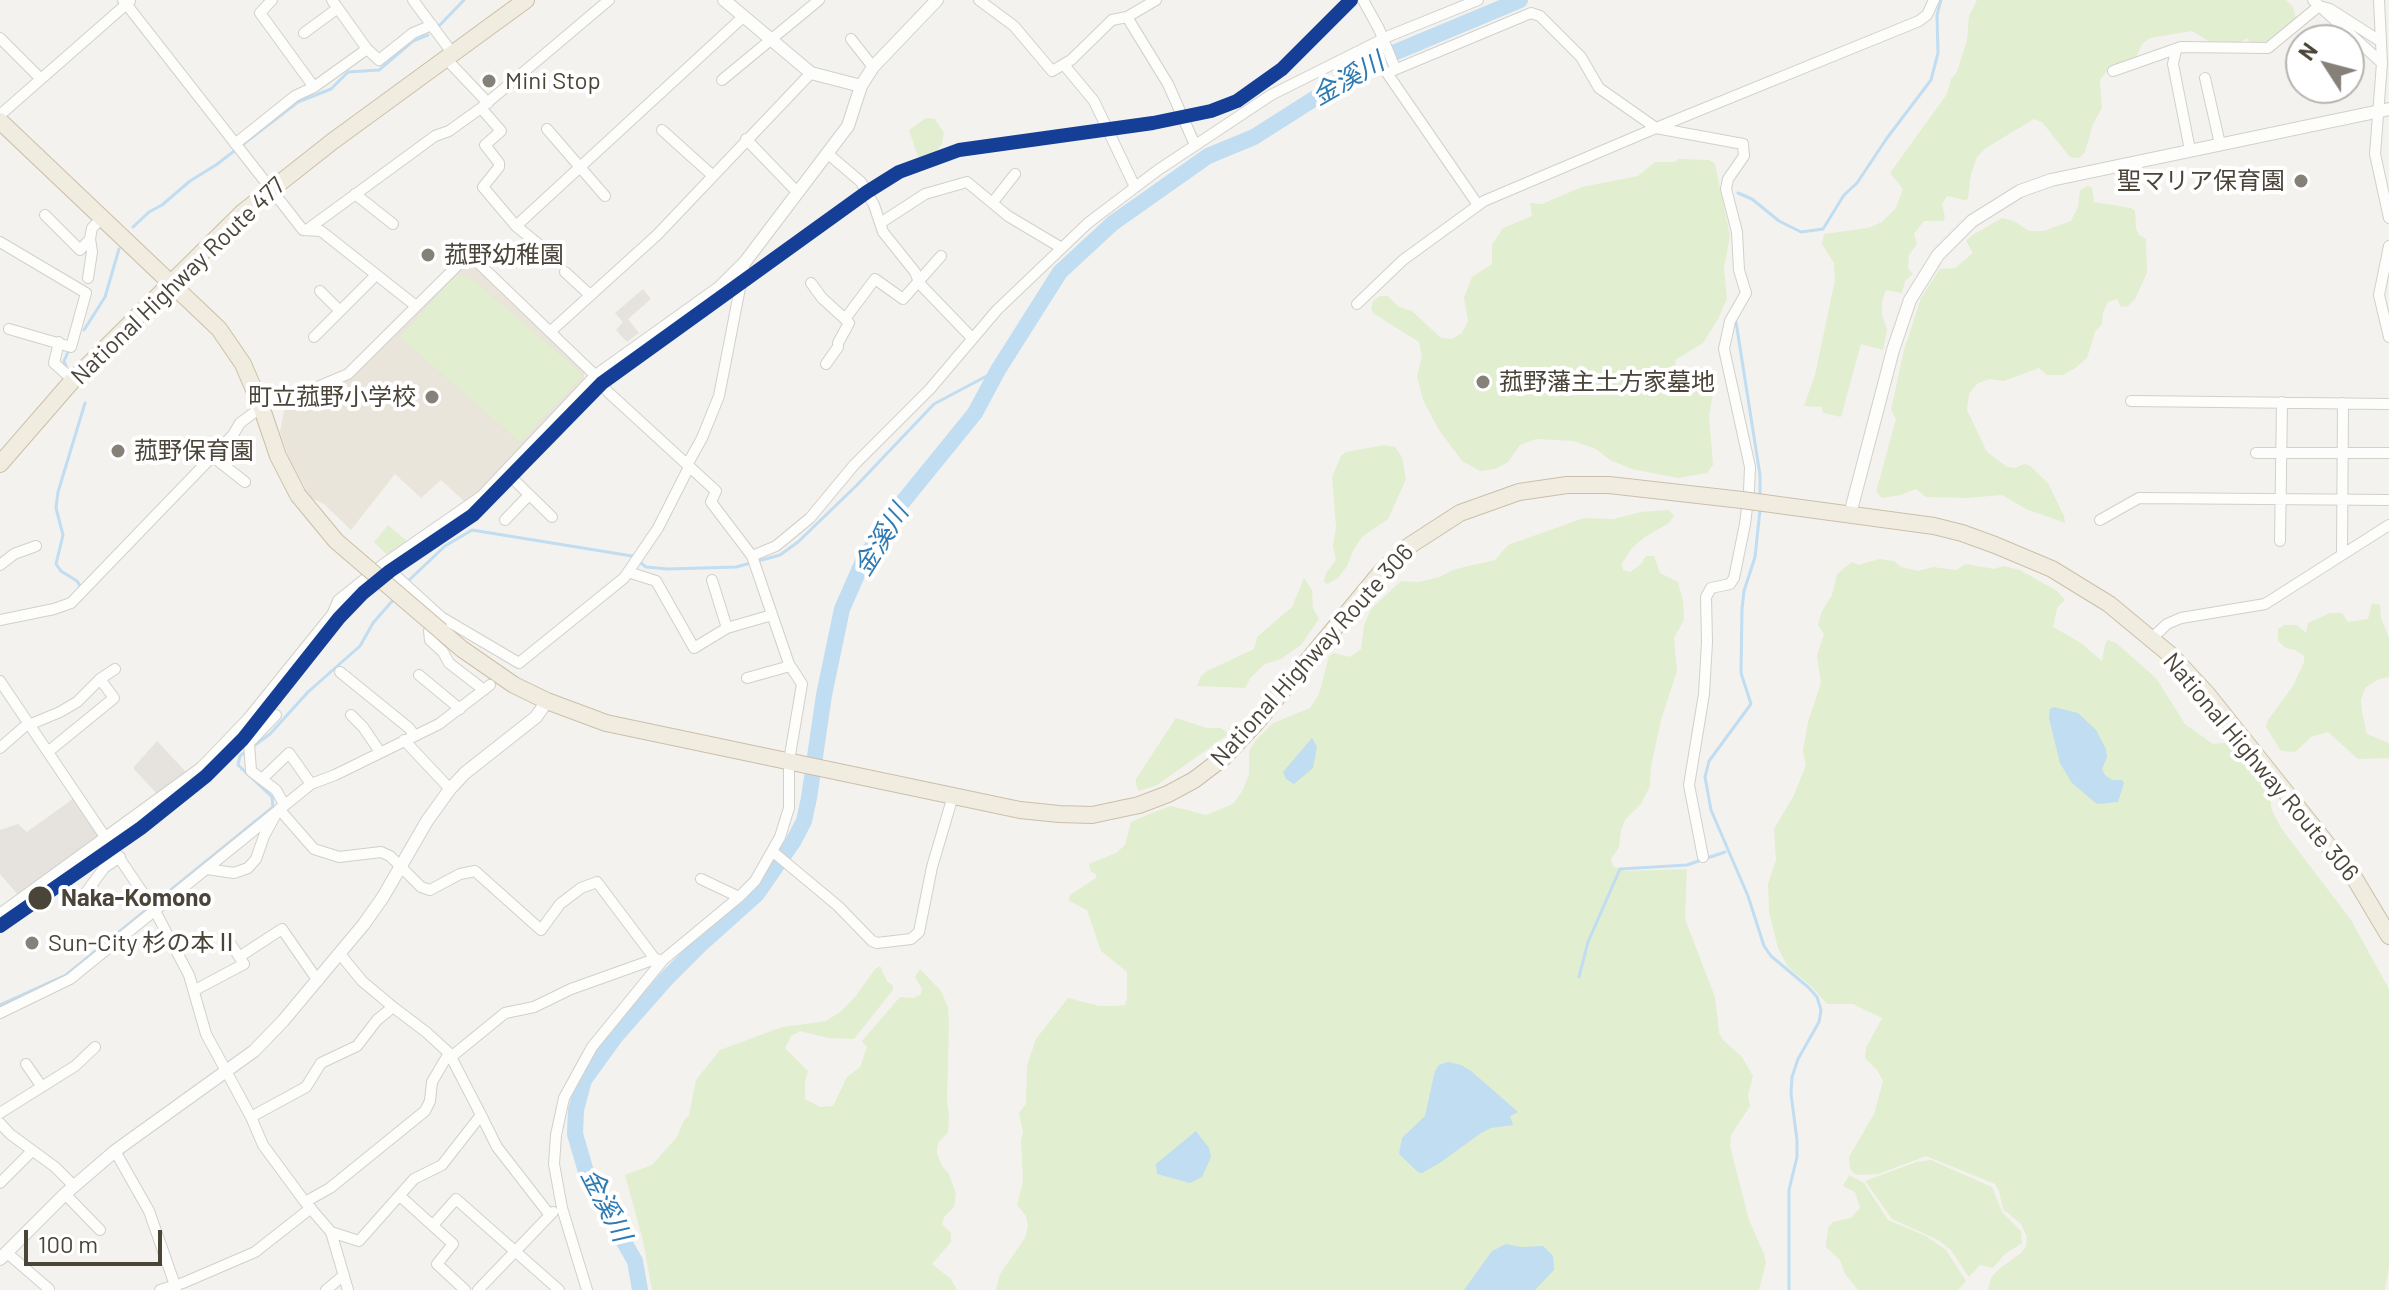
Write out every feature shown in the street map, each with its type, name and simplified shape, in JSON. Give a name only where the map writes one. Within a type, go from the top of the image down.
[{"type":"highway","name":"National Highway Route 477","points":[[0,464],[73,380],[269,189],[452,59],[526,0]]},
{"type":"highway","name":"National Highway Route 306","points":[[0,118],[205,313],[234,348],[261,406],[278,456],[298,495],[336,541],[441,624],[488,668],[547,701],[606,723],[1020,810],[1076,815],[1139,805],[1180,788],[1207,770],[1241,740],[1395,558],[1442,523],[1486,502],[1548,487],[1588,485],[1742,500],[1934,526],[2006,549],[2071,579],[2152,638],[2208,695],[2355,879],[2389,936]]},
{"type":"street","points":[[272,0],[260,13],[314,87]]},
{"type":"street","points":[[308,229],[435,136],[449,131],[484,105],[609,0]]},
{"type":"street","points":[[724,0],[811,73],[861,86]]},
{"type":"street","points":[[722,80],[819,0]]},
{"type":"street","points":[[0,915],[210,760],[249,719],[333,615],[339,601],[384,565],[467,510],[596,376],[719,288],[745,262],[848,126],[861,86],[873,67],[937,0]]},
{"type":"street","points":[[979,0],[1014,26],[1052,71],[1065,66],[1112,20],[1127,17],[1156,0]]},
{"type":"street","points":[[754,561],[787,539],[810,518],[854,465],[930,389],[972,338],[1059,250],[1135,187],[1271,95],[1478,0]]},
{"type":"street","points":[[1357,304],[1403,260],[1478,205],[1656,128],[1919,21],[1927,15],[1934,0]]},
{"type":"street","points":[[2379,0],[2384,110],[2376,166],[2389,218]]},
{"type":"street","points":[[0,118],[127,1],[303,230],[321,231],[416,306]]},
{"type":"street","points":[[414,1],[501,131],[485,145],[499,167],[483,187],[516,226],[548,252]]},
{"type":"street","points":[[1365,1],[1395,66]]},
{"type":"street","points":[[2316,3],[2380,41]]},
{"type":"street","points":[[2113,71],[2181,47],[2268,48],[2316,3]]},
{"type":"street","points":[[2316,3],[2382,63]]},
{"type":"street","points":[[304,33],[335,4],[367,49],[379,60],[413,33],[432,25]]},
{"type":"street","points":[[1478,205],[1387,73],[1395,66],[1534,13],[1581,57],[1599,88],[1656,128],[1743,144],[1745,152],[1728,179],[1726,189],[1737,232],[1739,270],[1746,293],[1730,321],[1724,349],[1750,467],[1749,491],[1734,578],[1730,584],[1711,588],[1706,597],[1704,694],[1689,785],[1703,857]]},
{"type":"street","points":[[516,226],[743,17]]},
{"type":"street","points":[[1127,17],[1168,84],[1195,145]]},
{"type":"street","points":[[0,38],[41,79]]},
{"type":"street","points":[[851,39],[873,67]]},
{"type":"street","points":[[238,147],[295,96],[314,87],[367,49]]},
{"type":"street","points":[[2176,50],[2173,64],[2190,150]]},
{"type":"street","points":[[1065,66],[1094,101],[1135,187]]},
{"type":"street","points":[[551,331],[657,235],[811,73]]},
{"type":"street","points":[[2205,78],[2220,144]]},
{"type":"street","points":[[1850,514],[1893,350],[1910,300],[1923,276],[1954,237],[1989,208],[2035,185],[2384,110]]},
{"type":"street","points":[[547,129],[605,196]]},
{"type":"street","points":[[662,130],[712,175]]},
{"type":"street","points":[[746,139],[797,192]]},
{"type":"street","points":[[827,153],[861,182],[888,239],[932,298],[972,338]]},
{"type":"street","points":[[993,202],[1015,174]]},
{"type":"street","points":[[882,222],[925,194],[967,182],[1008,216],[1059,250]]},
{"type":"street","points":[[355,194],[393,224]]},
{"type":"street","points":[[45,215],[80,250],[90,239]]},
{"type":"street","points":[[88,278],[92,228],[103,217]]},
{"type":"street","points":[[0,243],[86,293],[71,347],[9,329]]},
{"type":"street","points":[[2389,246],[2379,295],[2389,337]]},
{"type":"street","points":[[0,620],[71,603],[233,435],[240,423],[261,406],[348,374],[469,254],[551,331],[608,392],[716,491],[711,502],[754,561],[790,666],[802,684],[789,808],[774,852],[755,881],[659,960],[592,1047],[564,1098],[554,1164],[562,1208],[587,1290]]},
{"type":"street","points":[[845,319],[875,279],[903,299],[941,256]]},
{"type":"street","points":[[384,565],[441,624],[519,663],[617,586],[631,569],[673,500],[719,396],[745,262]]},
{"type":"street","points":[[565,272],[590,295]]},
{"type":"street","points":[[314,337],[376,275]]},
{"type":"street","points":[[811,283],[849,323],[826,364]]},
{"type":"street","points":[[320,291],[340,311]]},
{"type":"street","points":[[59,342],[54,363],[73,380]]},
{"type":"street","points":[[2131,401],[2389,404]]},
{"type":"street","points":[[2280,541],[2282,402]]},
{"type":"street","points":[[2342,555],[2343,403]]},
{"type":"street","points":[[2256,453],[2389,453]]},
{"type":"street","points":[[212,456],[245,482]]},
{"type":"street","points":[[506,472],[552,517]]},
{"type":"street","points":[[505,520],[529,495]]},
{"type":"street","points":[[2100,520],[2139,498],[2389,500]]},
{"type":"street","points":[[2152,638],[2167,624],[2181,618],[2265,604],[2389,525]]},
{"type":"street","points":[[0,565],[14,554],[36,546]]},
{"type":"street","points":[[631,569],[656,581],[694,648],[727,628],[772,615]]},
{"type":"street","points":[[712,580],[727,628]]},
{"type":"street","points":[[0,1013],[70,979],[153,907],[207,869],[311,784],[439,724],[487,687],[449,663],[430,640],[429,631],[441,624]]},
{"type":"street","points":[[747,678],[790,666]]},
{"type":"street","points":[[0,748],[30,723],[68,707],[115,669]]},
{"type":"street","points":[[340,672],[409,728],[409,738],[450,789]]},
{"type":"street","points":[[419,675],[460,709]]},
{"type":"street","points":[[49,751],[114,698],[100,679]]},
{"type":"street","points":[[0,681],[153,907],[185,966],[195,990],[206,1034],[263,1145],[331,1232],[348,1290]]},
{"type":"street","points":[[49,1289],[3,1255],[115,1151],[254,1051],[318,981],[383,897],[427,821],[450,789],[536,717],[547,701]]},
{"type":"street","points":[[276,715],[249,743],[251,771],[276,790],[281,806],[314,849],[339,857],[381,852],[390,856],[421,887],[430,890],[469,870],[475,871],[541,930],[560,904],[581,888],[597,882],[659,960]]},
{"type":"street","points":[[351,715],[380,752]]},
{"type":"street","points":[[262,779],[289,753],[311,784]]},
{"type":"street","points":[[774,852],[838,906],[872,941],[911,939],[919,932],[932,867],[953,796]]},
{"type":"street","points":[[207,869],[234,873],[248,868],[256,859],[264,836],[281,806]]},
{"type":"street","points":[[82,898],[104,868],[120,857]]},
{"type":"street","points":[[701,879],[739,897]]},
{"type":"street","points":[[239,957],[282,929],[318,981]]},
{"type":"street","points":[[195,990],[244,964],[230,943]]},
{"type":"street","points":[[340,954],[362,981],[450,1055],[497,1147],[549,1214]]},
{"type":"street","points":[[160,1290],[176,1287],[255,1252],[425,1111],[430,1101],[432,1082],[450,1055],[505,1013],[534,1007],[571,989],[659,960]]},
{"type":"street","points":[[251,1117],[306,1087],[321,1063],[357,1046],[377,1020],[393,1007]]},
{"type":"street","points":[[0,1113],[75,1066],[95,1047]]},
{"type":"street","points":[[26,1064],[42,1087]]},
{"type":"street","points":[[331,1232],[359,1241],[414,1179],[442,1165],[481,1115]]},
{"type":"street","points":[[0,1123],[55,1167],[100,1230]]},
{"type":"street","points":[[0,1183],[32,1151]]},
{"type":"street","points":[[115,1151],[149,1211],[176,1287]]},
{"type":"street","points":[[400,1196],[453,1244],[437,1264],[465,1290]]},
{"type":"street","points":[[433,1225],[456,1199],[559,1290]]},
{"type":"street","points":[[478,1290],[549,1214],[562,1208]]},
{"type":"street","points":[[326,1290],[344,1275]]},
{"type":"shaded area","name":"町立菰野小学校","points":[[465,263],[475,265],[585,369],[584,379],[497,475],[466,503],[441,480],[421,498],[395,474],[351,530],[324,504],[311,498],[290,461],[280,432],[286,401],[337,384]]},
{"type":"shaded area","points":[[643,289],[651,299],[628,319],[639,333],[627,342],[616,330],[623,322],[615,313]]},
{"type":"shaded area","points":[[157,741],[187,773],[158,795],[133,768]]},
{"type":"shaded area","points":[[74,798],[101,837],[18,895],[0,874],[0,830],[18,824],[27,832]]},
{"type":"green space","points":[[1977,0],[2286,0],[2293,7],[2296,18],[2267,41],[2256,44],[2250,43],[2247,38],[2238,44],[2210,42],[2192,31],[2150,38],[2142,44],[2136,57],[2107,71],[2100,80],[2102,108],[2093,124],[2085,152],[2079,158],[2070,157],[2042,122],[2034,119],[1986,148],[1977,157],[1971,174],[1968,199],[1947,196],[1942,204],[1943,221],[1924,221],[1914,234],[1917,244],[1909,255],[1908,268],[1913,274],[1905,281],[1902,293],[1886,290],[1882,301],[1887,330],[1883,350],[1861,344],[1841,417],[1823,413],[1822,407],[1804,406],[1815,375],[1835,280],[1834,263],[1822,244],[1824,234],[1868,228],[1882,222],[1896,208],[1903,189],[1890,173],[1947,94],[1967,40],[1969,16]]},
{"type":"green space","points":[[926,118],[935,119],[944,133],[942,144],[935,153],[918,157],[909,130]]},
{"type":"green space","points":[[1709,160],[1715,164],[1730,236],[1724,268],[1727,299],[1703,343],[1675,360],[1676,367],[1684,369],[1706,367],[1715,382],[1709,416],[1713,465],[1707,473],[1678,478],[1632,469],[1610,460],[1596,449],[1573,441],[1536,439],[1520,445],[1508,462],[1495,469],[1480,471],[1462,461],[1439,430],[1423,400],[1417,376],[1422,357],[1419,342],[1376,315],[1371,310],[1373,301],[1380,296],[1388,296],[1399,307],[1412,311],[1441,338],[1452,339],[1462,333],[1468,321],[1464,298],[1472,277],[1492,264],[1492,245],[1503,228],[1532,216],[1530,203],[1542,204],[1582,187],[1638,176],[1655,162]]},
{"type":"green space","points":[[2092,187],[2094,202],[2135,211],[2136,228],[2139,235],[2146,239],[2147,273],[2135,299],[2128,306],[2121,307],[2117,299],[2108,302],[2087,358],[2074,369],[2063,375],[2047,375],[2039,368],[2004,381],[1990,379],[1978,383],[1969,394],[1967,410],[1987,452],[2007,467],[2029,465],[2048,483],[2065,523],[2026,509],[2002,495],[1926,497],[1916,489],[1882,498],[1876,492],[1896,419],[1891,410],[1904,350],[1921,298],[1940,269],[1955,268],[1973,253],[1966,241],[2002,218],[2014,221],[2029,231],[2043,231],[2071,221],[2078,207],[2080,190]]},
{"type":"green space","points":[[460,275],[472,279],[583,375],[520,442],[400,337],[454,277]]},
{"type":"green space","points":[[1384,445],[1395,447],[1402,457],[1406,479],[1388,519],[1363,536],[1347,566],[1338,578],[1328,584],[1324,582],[1326,573],[1336,560],[1332,477],[1341,456],[1346,452]]},
{"type":"green space","points":[[1669,510],[1674,516],[1669,523],[1633,547],[1622,563],[1623,570],[1630,572],[1646,556],[1654,556],[1660,573],[1678,582],[1684,620],[1674,638],[1677,671],[1661,720],[1650,786],[1641,804],[1625,820],[1619,847],[1611,859],[1613,866],[1625,871],[1687,869],[1685,919],[1715,997],[1719,1033],[1742,1057],[1753,1076],[1748,1095],[1750,1106],[1731,1135],[1730,1146],[1749,1220],[1766,1262],[1759,1290],[996,1290],[1000,1274],[1025,1238],[1028,1226],[1026,1216],[1017,1205],[1023,1182],[1023,1133],[1019,1113],[1026,1104],[1027,1066],[1036,1039],[1068,998],[1099,1006],[1116,1006],[1125,1005],[1127,998],[1127,972],[1101,951],[1087,910],[1069,901],[1070,895],[1096,878],[1089,864],[1116,853],[1125,845],[1131,822],[1149,814],[1171,806],[1206,815],[1233,804],[1249,774],[1249,751],[1255,741],[1273,723],[1310,708],[1319,694],[1329,656],[1334,653],[1350,657],[1361,649],[1364,625],[1371,609],[1401,581],[1419,582],[1495,560],[1508,545],[1584,518],[1614,519],[1641,512]]},
{"type":"green space","points":[[388,525],[407,541],[387,555],[374,542]]},
{"type":"green space","points":[[1879,559],[1894,561],[1901,567],[1918,571],[1933,567],[1956,570],[1966,564],[1994,569],[2003,566],[2020,570],[2057,591],[2065,600],[2057,608],[2053,627],[2081,643],[2102,661],[2108,640],[2116,643],[2156,678],[2185,724],[2213,744],[2233,742],[2266,784],[2271,808],[2281,828],[2351,920],[2389,989],[2389,1267],[2385,1290],[1988,1290],[1991,1278],[2021,1253],[2027,1237],[2021,1224],[2003,1209],[1995,1184],[1926,1156],[1878,1174],[1856,1175],[1850,1169],[1849,1157],[1874,1114],[1883,1081],[1865,1058],[1866,1048],[1882,1018],[1853,1004],[1827,1004],[1788,967],[1778,948],[1769,912],[1768,884],[1776,860],[1774,829],[1794,795],[1806,765],[1803,751],[1808,722],[1821,683],[1817,656],[1824,634],[1818,625],[1822,611],[1832,595],[1837,574],[1852,562],[1859,565]]},
{"type":"green space","points":[[1304,578],[1312,590],[1313,608],[1319,619],[1301,645],[1281,659],[1265,664],[1251,677],[1245,688],[1197,686],[1207,671],[1254,649],[1257,637],[1292,607]]},
{"type":"green space","points":[[2372,603],[2380,605],[2381,618],[2389,638],[2389,677],[2365,688],[2361,700],[2362,712],[2367,734],[2389,743],[2389,758],[2358,759],[2328,732],[2311,737],[2295,752],[2281,751],[2266,727],[2293,686],[2304,656],[2278,641],[2278,629],[2284,625],[2297,625],[2306,633],[2308,623],[2330,613],[2342,613],[2348,622],[2368,619]]},
{"type":"green space","points":[[1176,718],[1207,728],[1221,728],[1229,734],[1157,785],[1139,791],[1136,779]]},
{"type":"green space","points":[[880,966],[893,990],[854,1039],[829,1038],[800,1031],[791,1036],[785,1048],[808,1071],[805,1099],[820,1107],[833,1106],[847,1077],[860,1067],[867,1047],[862,1041],[900,997],[914,998],[921,994],[922,989],[915,977],[920,969],[941,991],[948,1007],[949,1020],[949,1113],[948,1132],[938,1143],[937,1153],[956,1194],[954,1207],[944,1217],[942,1224],[951,1233],[951,1242],[932,1264],[951,1279],[957,1290],[652,1290],[643,1241],[625,1175],[652,1165],[677,1137],[689,1115],[696,1080],[720,1050],[782,1027],[826,1021],[855,997]]},
{"type":"green space","points":[[1931,1160],[1992,1187],[2002,1212],[2021,1231],[2022,1243],[2005,1254],[1993,1268],[1980,1265],[1969,1277],[1951,1250],[1938,1240],[1892,1219],[1865,1181],[1916,1162]]},
{"type":"green space","points":[[1849,1175],[1864,1183],[1888,1220],[1926,1236],[1946,1250],[1966,1281],[1958,1290],[1858,1290],[1845,1274],[1840,1260],[1826,1247],[1828,1228],[1833,1222],[1851,1218],[1860,1208],[1855,1192],[1843,1186]]},
{"type":"water","points":[[2054,707],[2078,713],[2096,730],[2106,749],[2107,757],[2102,769],[2105,775],[2124,783],[2118,802],[2097,804],[2072,783],[2060,763],[2049,718],[2050,709]]},
{"type":"water","points":[[1312,738],[1317,747],[1313,768],[1294,784],[1286,779],[1283,772]]},
{"type":"water","points":[[1448,1062],[1471,1071],[1518,1112],[1510,1116],[1513,1125],[1491,1128],[1441,1162],[1422,1173],[1418,1172],[1399,1154],[1402,1138],[1425,1116],[1435,1071],[1439,1065]]},
{"type":"water","points":[[1196,1131],[1209,1148],[1211,1157],[1202,1177],[1190,1183],[1157,1174],[1156,1164]]},
{"type":"water","points":[[1506,1244],[1543,1246],[1553,1256],[1554,1270],[1535,1290],[1464,1290],[1492,1251]]},
{"type":"waterway","points":[[438,27],[464,0]]},
{"type":"waterway","name":"金溪川","points":[[640,1290],[635,1261],[589,1182],[575,1134],[576,1110],[584,1080],[615,1037],[667,978],[757,894],[793,842],[804,821],[809,798],[824,695],[842,609],[864,559],[897,509],[975,413],[998,370],[1060,272],[1113,223],[1208,156],[1254,137],[1372,62],[1520,0]]},
{"type":"waterway","points":[[1738,193],[1801,232],[1823,229],[1844,195],[1857,183],[1931,80],[1938,53],[1937,15],[1941,0]]},
{"type":"waterway","points":[[133,227],[298,102],[331,89],[348,72],[379,70],[413,41],[428,35]]},
{"type":"waterway","points":[[84,330],[105,297],[119,249]]},
{"type":"waterway","points":[[1736,322],[1760,475],[1760,498]]},
{"type":"waterway","points":[[66,366],[64,361],[68,352]]},
{"type":"waterway","points":[[406,583],[445,546],[472,530],[632,556],[646,567],[668,569],[736,567],[780,555],[798,542],[857,485],[934,404],[998,370]]},
{"type":"waterway","points":[[80,586],[56,564],[63,535],[56,508],[85,403]]},
{"type":"waterway","points":[[1760,510],[1755,557],[1744,591],[1742,609],[1741,673],[1751,704],[1709,761],[1705,777],[1711,810],[1748,896],[1764,946],[1817,997],[1821,1010],[1819,1022],[1798,1059],[1792,1077],[1797,1157],[1789,1190],[1789,1290]]},
{"type":"waterway","points":[[0,1005],[66,975],[273,807],[272,797],[238,765],[240,756],[270,734],[308,692],[360,646],[373,623],[394,599]]},
{"type":"waterway","points":[[1579,977],[1588,942],[1620,869],[1687,865],[1725,852]]},
{"type":"transit line","points":[[0,926],[141,828],[206,776],[243,739],[339,618],[363,593],[473,515],[602,383],[867,192],[899,172],[959,150],[1153,123],[1211,111],[1237,101],[1282,69],[1351,0]]},
{"type":"place","name":"Mini Stop","points":[[489,81]]},
{"type":"place","name":"聖マリア保育園","points":[[2301,181]]},
{"type":"place","name":"菰野幼稚園","points":[[428,255]]},
{"type":"place","name":"菰野藩主土方家墓地","points":[[1483,382]]},
{"type":"place","name":"町立菰野小学校","points":[[432,397]]},
{"type":"place","name":"菰野保育園","points":[[118,451]]},
{"type":"place","name":"Naka-Komono","points":[[40,898]]},
{"type":"place","name":"Sun-City 杉の本Ⅱ","points":[[32,943]]}]
